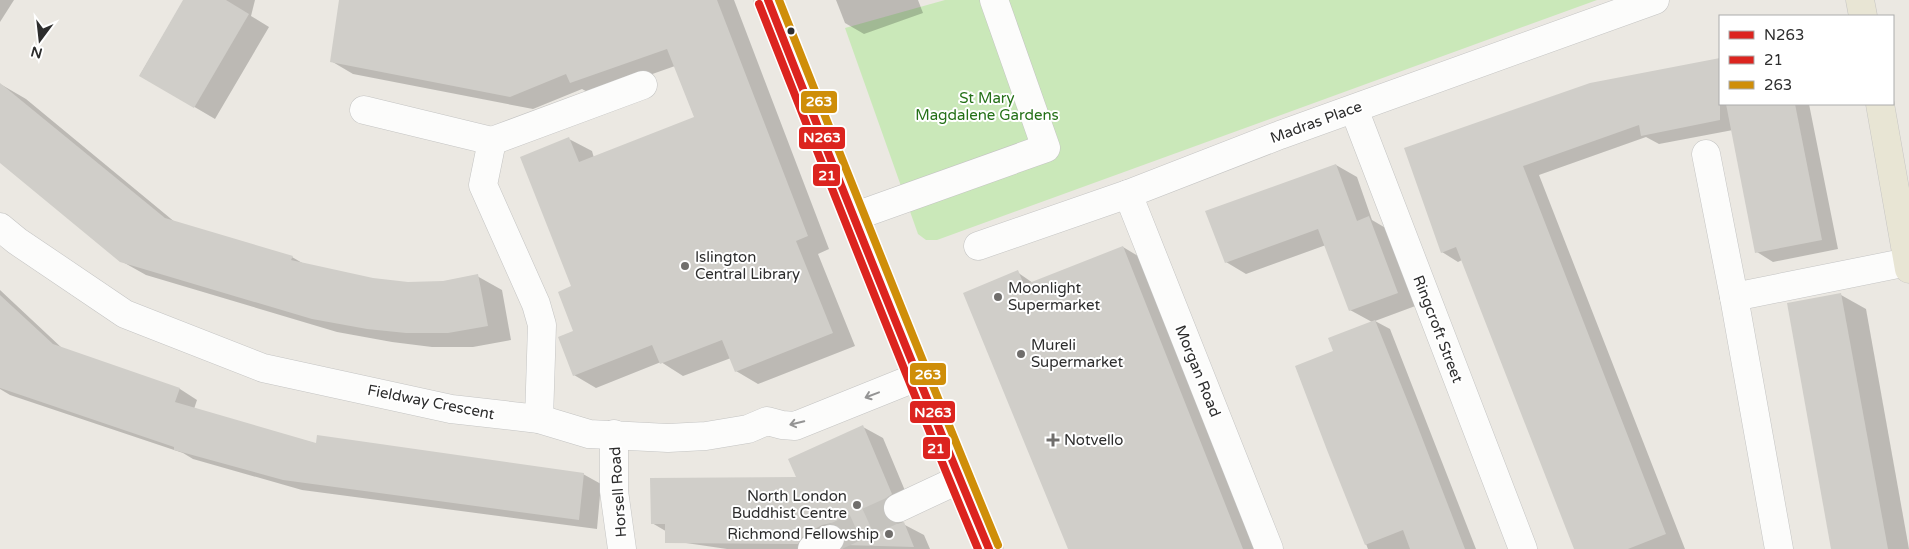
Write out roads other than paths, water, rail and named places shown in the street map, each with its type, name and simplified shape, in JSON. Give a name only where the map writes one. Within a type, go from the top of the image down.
[{"type":"highway","points":[[768,0],[853,217],[895,317],[917,377],[989,549]]},
{"type":"main road","points":[[1860,0],[1863,15]]},
{"type":"main road","points":[[1880,105],[1908,265]]},
{"type":"street","points":[[853,217],[1046,148],[994,0]]},
{"type":"street","name":"Madras Place","points":[[978,246],[1128,194],[1271,138],[1576,27],[1656,0]]},
{"type":"street","points":[[364,110],[492,141],[643,85]]},
{"type":"street","name":"Ringcroft Street","points":[[1354,109],[1523,549]]},
{"type":"street","points":[[492,141],[483,185],[536,304],[542,326],[539,419]]},
{"type":"street","points":[[1706,154],[1734,296],[1778,549]]},
{"type":"street","name":"Morgan Road","points":[[1128,194],[1269,549]]},
{"type":"street","name":"Fieldway Crescent","points":[[0,227],[125,314],[263,368],[451,409],[539,419],[589,434],[668,438],[706,436],[748,429],[767,422],[795,426],[917,377]]},
{"type":"street","points":[[1734,296],[1908,265]]},
{"type":"street","name":"Horsell Road","points":[[614,434],[614,491],[622,549]]},
{"type":"street","points":[[898,508],[960,479]]},
{"type":"tunnel","points":[[830,539],[898,508]]},
{"type":"place","name":"Islington Central Library","points":[[685,266]]},
{"type":"place","name":"Moonlight Supermarket","points":[[998,297]]},
{"type":"place","name":"Mureli Supermarket","points":[[1021,354]]},
{"type":"place","name":"Notvello","points":[[1053,440]]},
{"type":"place","name":"North London Buddhist Centre","points":[[857,505]]},
{"type":"place","name":"Richmond Fellowship","points":[[889,534]]},
{"type":"park label","name":"St Mary Magdalene Gardens","points":[[987,106]]}]
